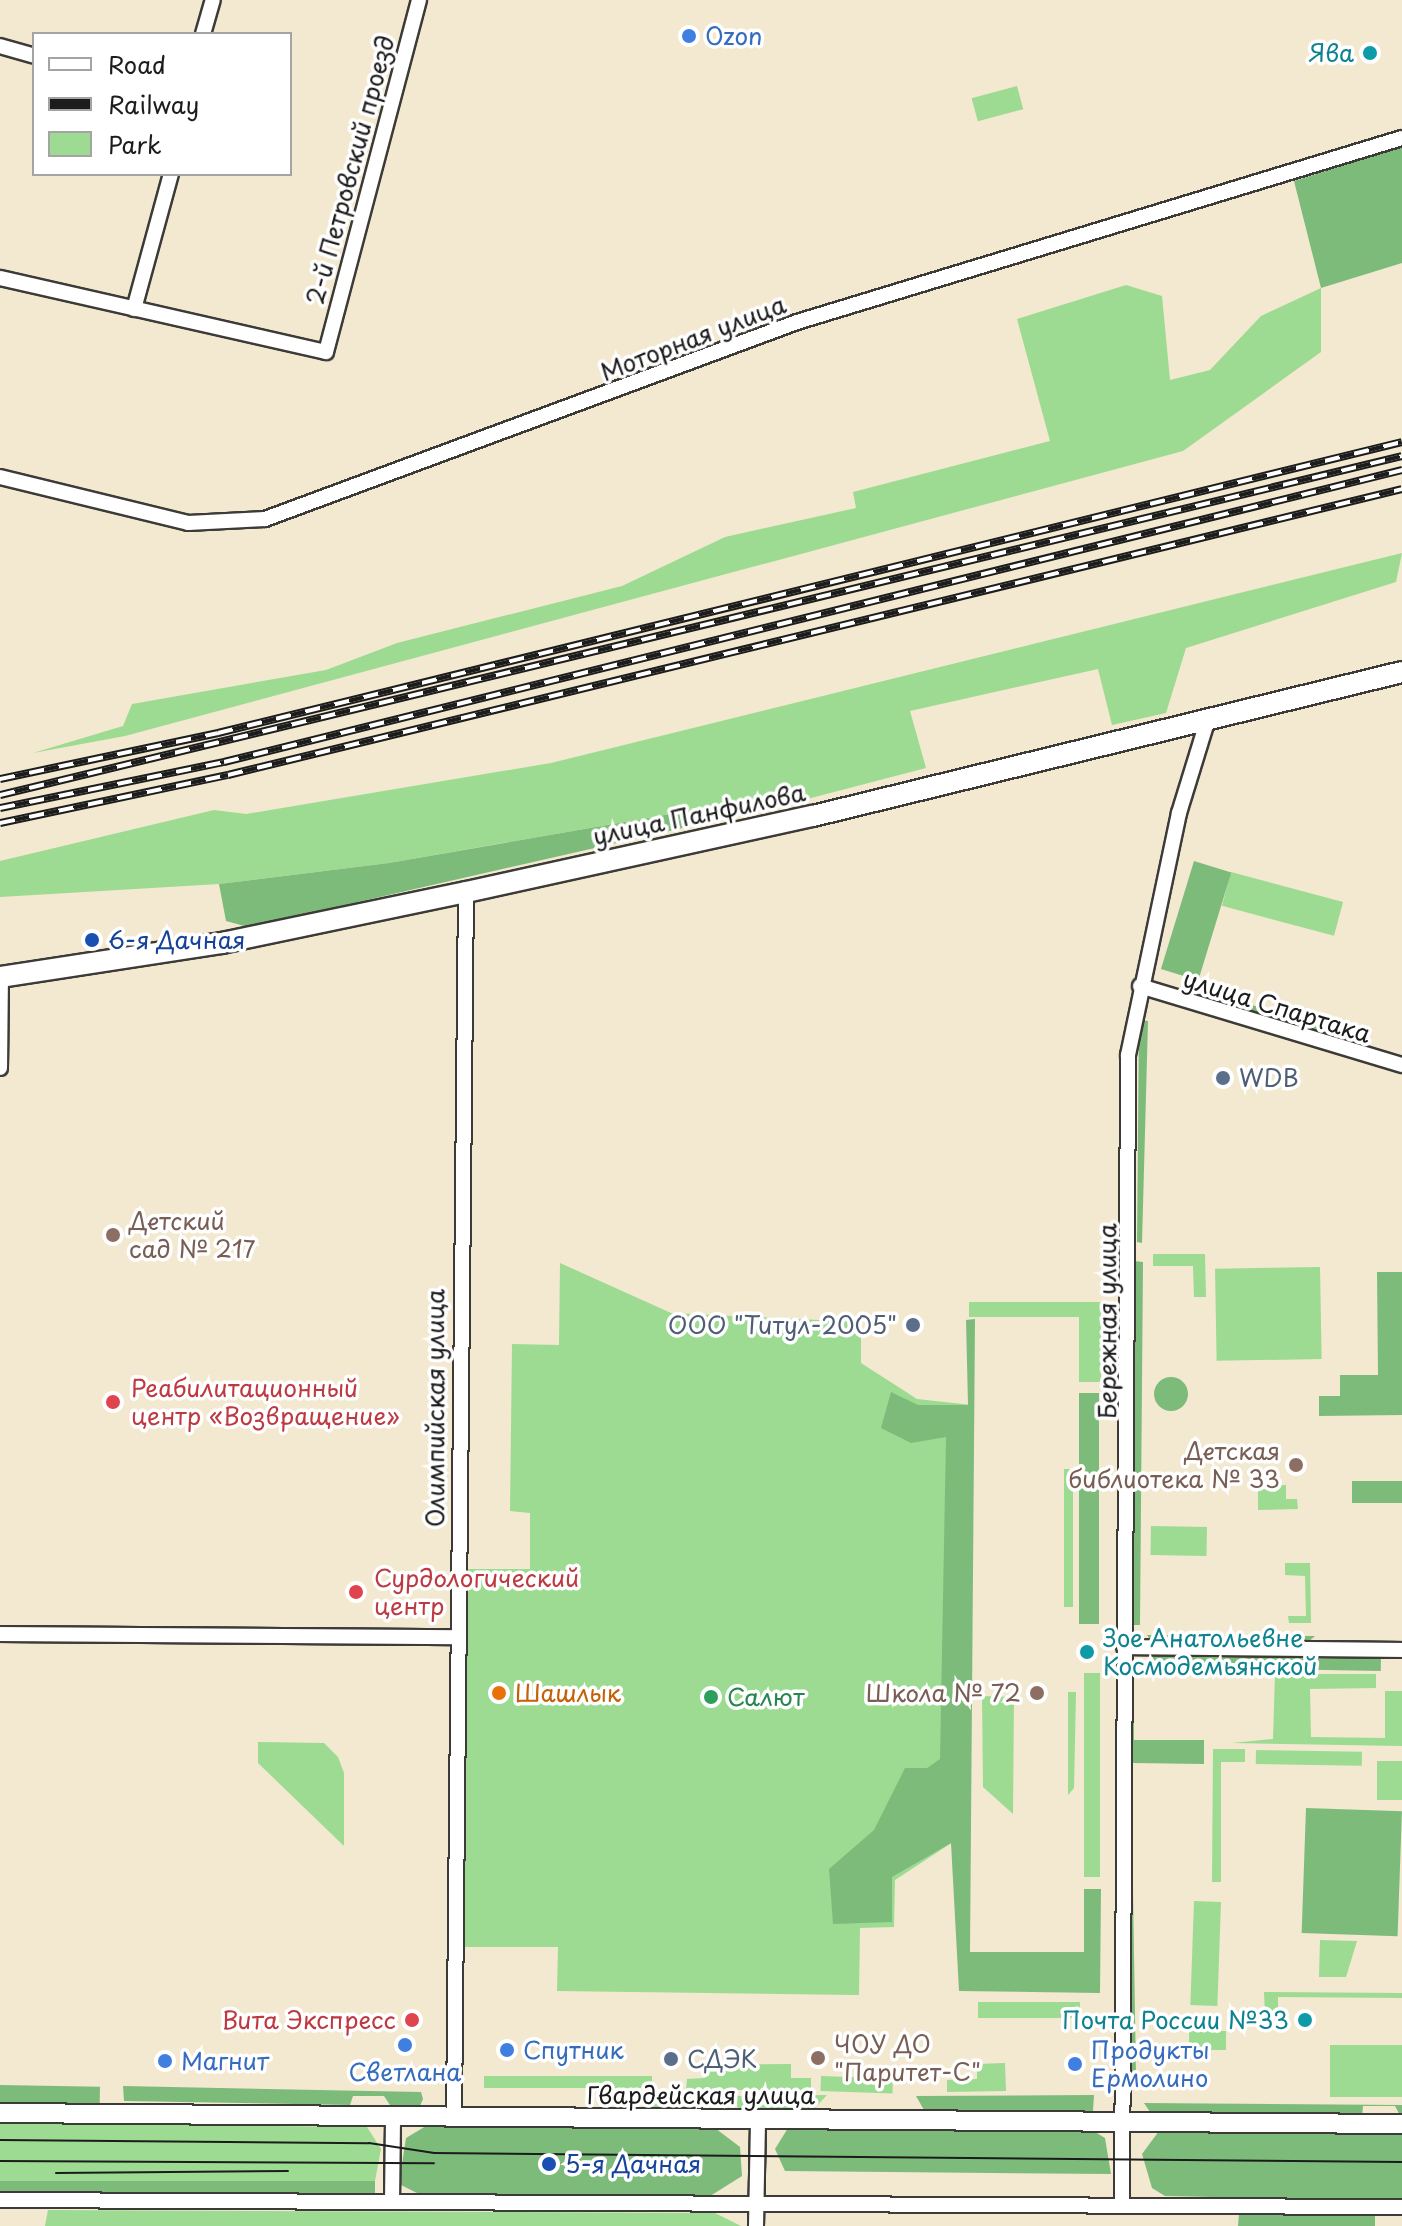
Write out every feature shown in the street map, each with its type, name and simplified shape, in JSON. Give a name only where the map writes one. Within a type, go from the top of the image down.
[{"type":"main road","name":"улица Панфилова","points":[[0,976],[222,943],[466,892],[1207,722],[1402,672]]},
{"type":"street","points":[[204,32],[213,0]]},
{"type":"street","name":"2-й Петровский проезд","points":[[134,309],[326,352],[419,0]]},
{"type":"street","points":[[0,46],[32,55]]},
{"type":"street","name":"Моторная улица","points":[[0,477],[188,523],[265,519],[797,322],[1402,138]]},
{"type":"street","points":[[0,278],[134,309],[170,176]]},
{"type":"street","name":"Бережная улица","points":[[1122,2204],[1128,1055],[1140,986],[1207,722]]},
{"type":"street","name":"Олимпийская улица","points":[[454,2116],[455,1637],[466,892]]},
{"type":"street","points":[[0,976],[0,1068]]},
{"type":"street","name":"улица Спартака","points":[[1140,986],[1402,1065]]},
{"type":"street","points":[[0,1634],[455,1637]]},
{"type":"street","points":[[1124,1647],[1402,1650]]},
{"type":"street","name":"Гвардейская улица","points":[[0,2113],[1402,2124]]},
{"type":"street","points":[[392,2202],[393,2117]]},
{"type":"street","points":[[756,2226],[758,2118]]},
{"type":"street","points":[[0,2200],[1402,2207]]},
{"type":"green space","points":[[1017,86],[1023,109],[978,121],[972,98]]},
{"type":"green space","points":[[1402,147],[1402,263],[1321,288],[1294,181]]},
{"type":"green space","points":[[1126,285],[1162,296],[1170,380],[1210,370],[1261,316],[1321,288],[1321,352],[1183,451],[125,736],[33,753],[123,726],[132,704],[326,670],[397,643],[622,586],[725,537],[856,508],[853,492],[1050,441],[1017,319]]},
{"type":"green space","points":[[1402,553],[1396,582],[1186,648],[1166,713],[1112,725],[1098,669],[910,711],[926,768],[788,804],[784,794],[389,863],[219,884],[0,897],[0,861],[214,810],[246,814],[551,763]]},
{"type":"green space","points":[[785,794],[788,804],[248,927],[226,921],[219,884],[389,863]]},
{"type":"green space","points":[[1194,861],[1231,872],[1198,980],[1161,969]]},
{"type":"green space","points":[[1231,872],[1343,902],[1334,936],[1222,906]]},
{"type":"green space","points":[[1224,997],[1358,1035],[1355,1046],[1221,1008]]},
{"type":"green space","points":[[1139,1020],[1148,1021],[1142,1243],[1137,1242]]},
{"type":"green space","points":[[1153,1254],[1205,1254],[1206,1297],[1194,1297],[1193,1266],[1153,1266]]},
{"type":"green space","points":[[1134,1261],[1143,1262],[1140,1625],[1127,1625]]},
{"type":"green space","name":"Салют","points":[[560,1263],[671,1313],[861,1322],[861,1363],[917,1399],[972,1405],[956,1840],[895,1880],[894,1927],[860,1928],[859,1995],[557,1991],[558,1947],[463,1947],[464,1569],[530,1569],[530,1513],[510,1511],[512,1344],[559,1345]]},
{"type":"green space","points":[[1320,1267],[1322,1359],[1217,1361],[1215,1269]]},
{"type":"green space","points":[[1377,1272],[1402,1272],[1402,1415],[1319,1416],[1319,1396],[1340,1396],[1340,1375],[1378,1375]]},
{"type":"green space","points":[[969,1302],[1101,1302],[1101,1382],[1079,1382],[1079,1317],[969,1317]]},
{"type":"green space","points":[[975,1319],[970,1952],[1084,1952],[1084,1889],[1101,1889],[1100,1993],[959,1991],[951,1843],[892,1877],[892,1922],[833,1924],[829,1869],[874,1830],[905,1768],[927,1768],[940,1759],[946,1437],[911,1443],[881,1428],[891,1392],[918,1405],[968,1405],[966,1320]]},
{"type":"green space","points":[[1171,1377],[1183,1382],[1188,1394],[1183,1406],[1171,1411],[1159,1406],[1154,1394],[1159,1382]]},
{"type":"green space","points":[[1079,1393],[1099,1393],[1099,1624],[1079,1624]]},
{"type":"green space","points":[[1064,1469],[1073,1469],[1073,1607],[1064,1607]]},
{"type":"green space","points":[[1352,1481],[1402,1481],[1402,1503],[1352,1503]]},
{"type":"green space","points":[[1286,1485],[1286,1499],[1297,1499],[1298,1509],[1258,1510],[1258,1486]]},
{"type":"green space","points":[[1151,1526],[1207,1527],[1206,1556],[1150,1555]]},
{"type":"green space","points":[[1285,1563],[1310,1563],[1311,1623],[1289,1623],[1288,1616],[1306,1616],[1305,1576],[1285,1575]]},
{"type":"green space","points":[[1147,1635],[1315,1636],[1306,1644],[1153,1644]]},
{"type":"green space","points":[[1153,1654],[1381,1658],[1381,1671],[1153,1667]]},
{"type":"green space","points":[[1084,1673],[1100,1673],[1100,1877],[1084,1877]]},
{"type":"green space","points":[[1134,1674],[1134,1740],[1204,1740],[1204,1764],[1133,1763],[1132,1869],[1127,1679]]},
{"type":"green space","points":[[1275,1674],[1376,1674],[1376,1688],[1310,1689],[1311,1737],[1385,1738],[1385,1691],[1402,1691],[1402,1746],[1232,1743],[1273,1739]]},
{"type":"green space","points":[[1068,1692],[1076,1692],[1074,1788],[1068,1795]]},
{"type":"green space","points":[[982,1696],[1014,1697],[1013,1814],[983,1787]]},
{"type":"green space","points":[[258,1742],[324,1743],[338,1757],[344,1773],[344,1846],[258,1763]]},
{"type":"green space","points":[[1213,1749],[1245,1749],[1245,1762],[1221,1762],[1221,1882],[1212,1882]]},
{"type":"green space","points":[[1256,1750],[1362,1752],[1362,1766],[1256,1764]]},
{"type":"green space","points":[[1377,1761],[1402,1761],[1402,1800],[1377,1800]]},
{"type":"green space","points":[[1306,1808],[1402,1811],[1398,1936],[1302,1933]]},
{"type":"green space","points":[[1133,1891],[1136,2077],[1126,2070]]},
{"type":"green space","points":[[1194,1901],[1221,1902],[1217,2006],[1190,2005]]},
{"type":"green space","points":[[1320,1940],[1357,1941],[1346,1977],[1319,1977]]},
{"type":"green space","points":[[1264,1992],[1402,1993],[1402,1998],[1278,1997],[1278,2015],[1265,2016]]},
{"type":"green space","points":[[978,2002],[1080,2002],[1080,2018],[978,2018]]},
{"type":"green space","points":[[1189,2031],[1226,2031],[1226,2050],[1189,2050]]},
{"type":"green space","points":[[1330,2045],[1402,2045],[1402,2097],[1330,2097]]},
{"type":"green space","points":[[1005,2063],[1006,2091],[947,2092],[947,2080],[977,2079],[977,2064]]},
{"type":"green space","points":[[791,2064],[791,2078],[811,2078],[811,2090],[686,2090],[687,2079],[705,2078],[712,2065]]},
{"type":"green space","points":[[484,2076],[652,2076],[652,2088],[484,2088]]},
{"type":"green space","points":[[821,2076],[893,2079],[892,2094],[820,2091]]},
{"type":"green space","points":[[0,2085],[100,2087],[100,2105],[0,2103]]},
{"type":"green space","points":[[123,2086],[421,2092],[423,2099],[420,2106],[390,2105],[384,2096],[353,2096],[350,2105],[124,2101]]},
{"type":"green space","points":[[827,2095],[813,2110],[738,2108],[734,2096]]},
{"type":"green space","points":[[1094,2095],[1093,2111],[924,2110],[916,2096]]},
{"type":"green space","points":[[637,2096],[702,2096],[698,2108],[644,2108]]},
{"type":"green space","points":[[1144,2103],[1402,2105],[1402,2119],[1395,2106],[1363,2106],[1362,2117],[1152,2115]]},
{"type":"green space","points":[[0,2123],[367,2127],[381,2149],[375,2181],[0,2181]]},
{"type":"green space","points":[[426,2126],[715,2128],[740,2147],[742,2176],[707,2198],[423,2196],[399,2184],[406,2138]]},
{"type":"green space","points":[[788,2128],[1090,2129],[1105,2138],[1111,2174],[785,2171],[775,2149]]},
{"type":"green space","points":[[1159,2131],[1402,2133],[1402,2201],[1165,2196],[1152,2188],[1142,2154]]},
{"type":"green space","points":[[0,2181],[375,2181],[375,2193],[0,2193]]},
{"type":"green space","points":[[48,2210],[715,2213],[741,2226],[45,2226]]},
{"type":"green space","points":[[1239,2214],[1375,2216],[1375,2226],[1238,2226]]},
{"type":"tram line","points":[[0,2140],[369,2143],[434,2153],[1402,2162]]},
{"type":"tram line","points":[[0,2161],[434,2163]]},
{"type":"tram line","points":[[56,2173],[288,2171]]},
{"type":"railway","points":[[0,779],[218,733],[1402,442]]},
{"type":"railway","points":[[0,795],[1402,456]]},
{"type":"railway","points":[[0,808],[224,762],[1402,470]]},
{"type":"railway","points":[[0,823],[228,775],[1402,489]]},
{"type":"place","name":"Ozon","points":[[689,36]]},
{"type":"place","name":"Ява","points":[[1370,53]]},
{"type":"place","name":"6-я Дачная","points":[[92,940]]},
{"type":"place","name":"WDB","points":[[1223,1078]]},
{"type":"place","name":"Детский сад № 217","points":[[113,1235]]},
{"type":"place","name":"ООО \"Титул-2005\"","points":[[913,1325]]},
{"type":"place","name":"Реабилитационный центр «Возвращение»","points":[[113,1402]]},
{"type":"place","name":"Детская библиотека № 33","points":[[1296,1465]]},
{"type":"place","name":"Сурдологический центр","points":[[356,1592]]},
{"type":"place","name":"Зое Анатольевне Космодемьянской","points":[[1087,1652]]},
{"type":"place","name":"Шашлык","points":[[499,1693]]},
{"type":"place","name":"Школа № 72","points":[[1037,1693]]},
{"type":"place","name":"Салют","points":[[711,1697]]},
{"type":"place","name":"Вита Экспресс","points":[[412,2020]]},
{"type":"place","name":"Почта России №33","points":[[1305,2020]]},
{"type":"place","name":"Светлана","points":[[405,2045]]},
{"type":"place","name":"Спутник","points":[[507,2050]]},
{"type":"place","name":"ЧОУ ДО \"Паритет-С\"","points":[[818,2058]]},
{"type":"place","name":"СДЭК","points":[[671,2059]]},
{"type":"place","name":"Магнит","points":[[165,2061]]},
{"type":"place","name":"Продукты Ермолино","points":[[1075,2064]]},
{"type":"place","name":"5-я Дачная","points":[[549,2164]]}]
